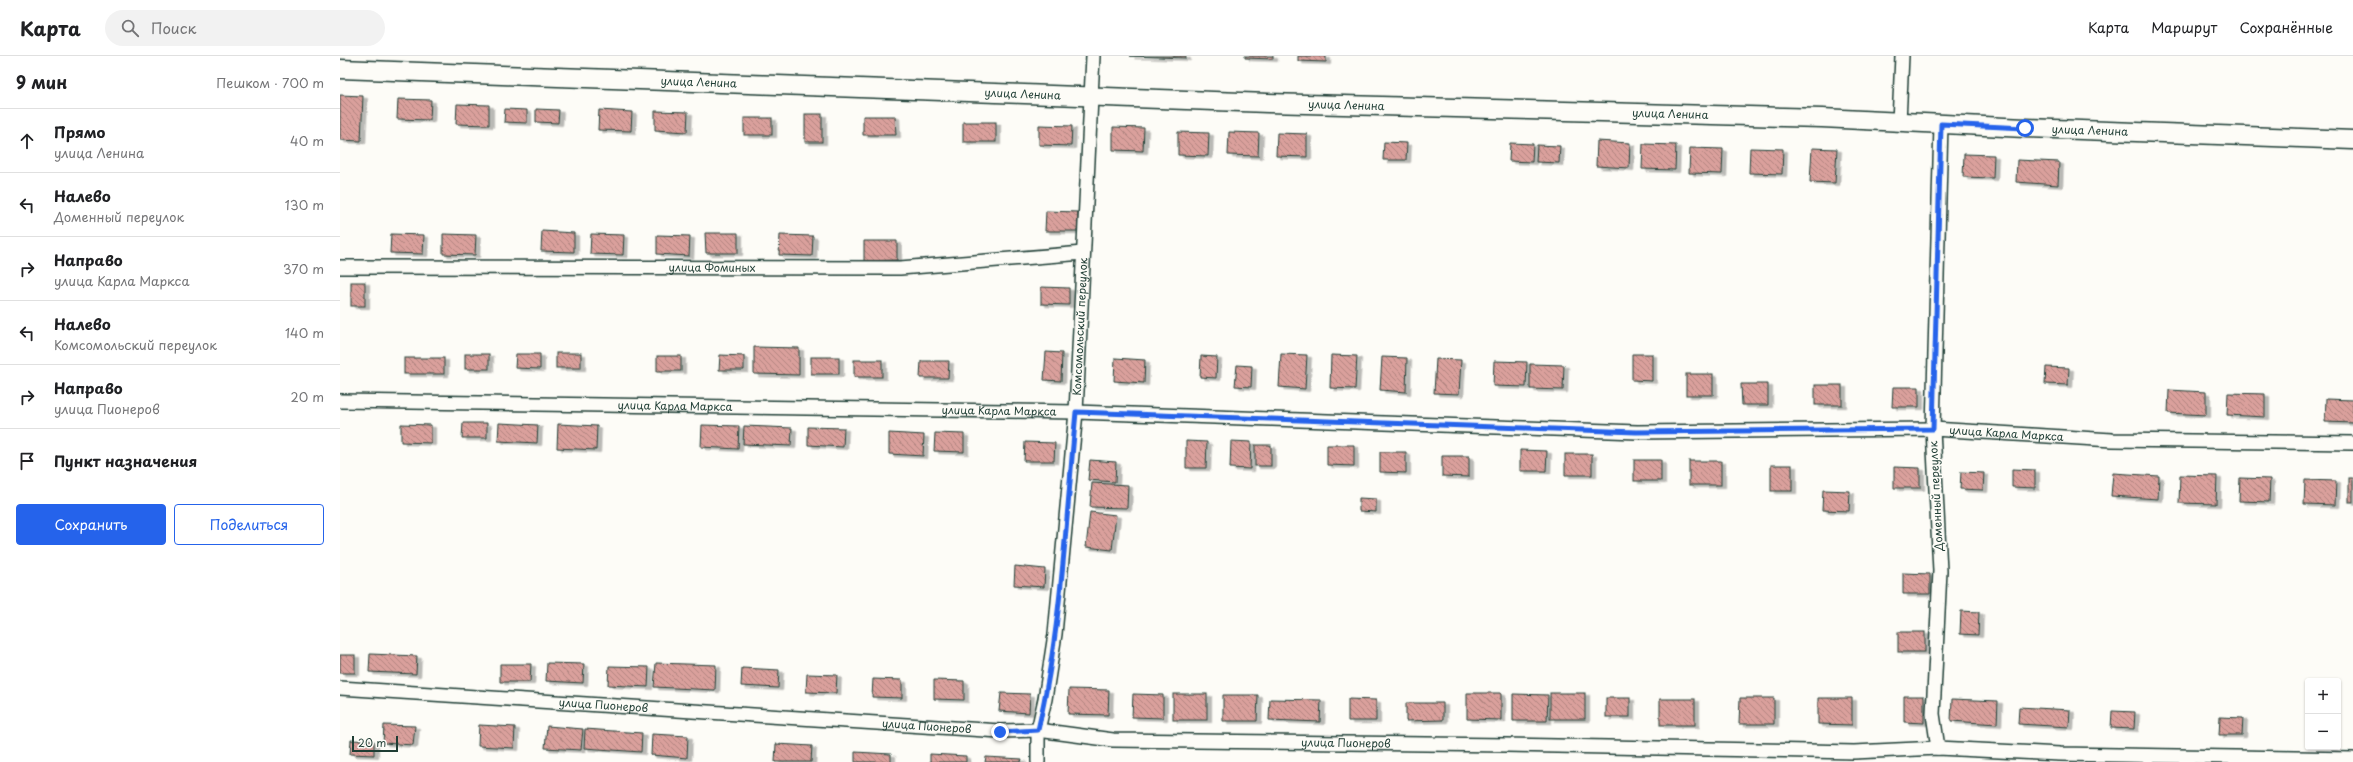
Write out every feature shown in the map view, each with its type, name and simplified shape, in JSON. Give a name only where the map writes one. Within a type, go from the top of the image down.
[{"type":"main road","name":"улица Ленина","points":[[340,69],[1090,95],[1276,104],[1899,122],[2353,140]]},
{"type":"street","name":"Комсомольский переулок","points":[[1038,762],[1038,730],[1045,699],[1055,634],[1076,412],[1093,56]]},
{"type":"street","points":[[1899,122],[1902,56]]},
{"type":"street","name":"Доменный переулок","points":[[1938,748],[1933,714],[1940,571],[1933,429],[1941,124]]},
{"type":"street","name":"улица Фоминых","points":[[340,267],[900,268],[1083,253]]},
{"type":"street","name":"улица Карла Маркса","points":[[340,401],[1076,412],[1636,432],[1933,429],[2112,440],[2353,443]]},
{"type":"street","name":"улица Пионеров","points":[[340,688],[1000,732],[1038,730],[1113,740],[1506,745],[1854,752],[1938,748],[2060,758],[2353,759]]},
{"type":"building","points":[[1130,56],[1186,56],[1186,58]]},
{"type":"building","points":[[1245,56],[1273,56],[1273,59],[1245,58]]},
{"type":"building","points":[[1298,56],[1326,56],[1326,62],[1298,61]]},
{"type":"building","points":[[340,95],[363,96],[361,141],[340,140]]},
{"type":"building","points":[[398,99],[431,100],[430,120],[397,119]]},
{"type":"building","points":[[457,104],[489,105],[489,125],[456,124]]},
{"type":"building","points":[[505,109],[527,110],[527,123],[504,122]]},
{"type":"building","points":[[536,109],[559,110],[558,123],[536,122]]},
{"type":"building","points":[[599,110],[632,112],[631,131],[598,130]]},
{"type":"building","points":[[655,111],[688,112],[687,132],[655,130]]},
{"type":"building","points":[[805,114],[822,114],[822,142],[805,142]]},
{"type":"building","points":[[863,116],[895,116],[896,135],[863,135]]},
{"type":"building","points":[[744,118],[772,118],[772,135],[744,135]]},
{"type":"building","points":[[963,122],[996,122],[996,142],[963,142]]},
{"type":"building","points":[[1039,125],[1072,126],[1071,146],[1039,145]]},
{"type":"building","points":[[1113,127],[1144,128],[1143,151],[1113,150]]},
{"type":"building","points":[[1178,132],[1209,133],[1208,156],[1178,155]]},
{"type":"building","points":[[1229,132],[1259,133],[1258,156],[1228,155]]},
{"type":"building","points":[[1277,133],[1307,134],[1307,157],[1276,156]]},
{"type":"building","points":[[1597,141],[1630,143],[1629,168],[1596,166]]},
{"type":"building","points":[[1384,142],[1407,143],[1406,160],[1383,160]]},
{"type":"building","points":[[1510,143],[1533,144],[1532,162],[1509,161]]},
{"type":"building","points":[[1643,144],[1676,145],[1675,170],[1642,169]]},
{"type":"building","points":[[1537,145],[1560,146],[1559,163],[1536,162]]},
{"type":"building","points":[[1690,148],[1723,149],[1722,174],[1689,173]]},
{"type":"building","points":[[1750,148],[1783,149],[1782,174],[1749,173]]},
{"type":"building","points":[[1812,148],[1837,149],[1835,183],[1810,182]]},
{"type":"building","points":[[1964,154],[1994,155],[1993,178],[1963,177]]},
{"type":"building","points":[[2017,160],[2059,162],[2058,185],[2016,182]]},
{"type":"building","points":[[1046,211],[1078,212],[1078,231],[1045,231]]},
{"type":"building","points":[[542,231],[574,233],[574,252],[541,251]]},
{"type":"building","points":[[705,233],[738,233],[738,253],[706,253]]},
{"type":"building","points":[[391,234],[424,235],[423,254],[390,253]]},
{"type":"building","points":[[443,234],[476,235],[475,255],[443,254]]},
{"type":"building","points":[[591,234],[624,235],[623,255],[590,254]]},
{"type":"building","points":[[657,235],[690,236],[689,256],[657,254]]},
{"type":"building","points":[[780,235],[813,236],[812,256],[779,255]]},
{"type":"building","points":[[864,241],[897,241],[897,260],[864,261]]},
{"type":"building","points":[[351,282],[365,282],[365,306],[351,306]]},
{"type":"building","points":[[1041,287],[1069,288],[1069,305],[1041,304]]},
{"type":"building","points":[[754,347],[799,348],[799,375],[754,374]]},
{"type":"building","points":[[1046,352],[1062,353],[1061,381],[1044,380]]},
{"type":"building","points":[[556,353],[581,353],[581,368],[556,368]]},
{"type":"building","points":[[465,354],[489,354],[489,369],[465,369]]},
{"type":"building","points":[[516,354],[540,354],[540,369],[515,368]]},
{"type":"building","points":[[1281,354],[1307,355],[1305,389],[1279,387]]},
{"type":"building","points":[[1632,354],[1652,354],[1652,381],[1632,380]]},
{"type":"building","points":[[720,355],[744,356],[744,370],[719,370]]},
{"type":"building","points":[[1331,355],[1357,356],[1355,389],[1330,388]]},
{"type":"building","points":[[657,356],[681,356],[681,371],[657,371]]},
{"type":"building","points":[[1201,356],[1217,357],[1216,378],[1200,377]]},
{"type":"building","points":[[811,357],[839,357],[839,374],[811,374]]},
{"type":"building","points":[[1382,357],[1407,358],[1406,392],[1380,390]]},
{"type":"building","points":[[404,358],[444,358],[444,374],[404,374]]},
{"type":"building","points":[[1115,358],[1145,360],[1144,383],[1114,381]]},
{"type":"building","points":[[1436,359],[1461,360],[1459,394],[1434,393]]},
{"type":"building","points":[[854,360],[882,360],[882,377],[854,377]]},
{"type":"building","points":[[921,361],[949,361],[948,378],[920,378]]},
{"type":"building","points":[[1494,361],[1527,362],[1526,387],[1493,386]]},
{"type":"building","points":[[1530,364],[1564,365],[1563,390],[1530,389]]},
{"type":"building","points":[[1237,365],[1252,366],[1251,387],[1235,386]]},
{"type":"building","points":[[2046,367],[2069,368],[2068,385],[2045,384]]},
{"type":"building","points":[[1686,374],[1713,374],[1713,395],[1686,395]]},
{"type":"building","points":[[1741,384],[1768,384],[1768,405],[1742,405]]},
{"type":"building","points":[[1815,385],[1842,385],[1842,405],[1815,405]]},
{"type":"building","points":[[1893,387],[1919,387],[1919,407],[1892,407]]},
{"type":"building","points":[[2169,390],[2206,392],[2206,415],[2168,413]]},
{"type":"building","points":[[2228,393],[2265,394],[2265,417],[2227,415]]},
{"type":"building","points":[[2326,399],[2353,400],[2353,423],[2325,422]]},
{"type":"building","points":[[463,423],[487,423],[487,438],[462,438]]},
{"type":"building","points":[[499,423],[538,425],[537,443],[498,441]]},
{"type":"building","points":[[401,424],[431,425],[431,443],[401,442]]},
{"type":"building","points":[[558,424],[597,426],[596,450],[557,448]]},
{"type":"building","points":[[702,425],[739,426],[738,449],[701,447]]},
{"type":"building","points":[[744,426],[792,428],[791,446],[743,444]]},
{"type":"building","points":[[808,427],[844,428],[843,447],[808,445]]},
{"type":"building","points":[[889,433],[924,435],[923,456],[889,454]]},
{"type":"building","points":[[935,433],[964,434],[964,452],[934,451]]},
{"type":"building","points":[[1186,441],[1207,442],[1206,468],[1186,468]]},
{"type":"building","points":[[1231,441],[1251,442],[1250,469],[1230,468]]},
{"type":"building","points":[[1025,442],[1055,443],[1054,461],[1024,461]]},
{"type":"building","points":[[1255,445],[1271,445],[1271,466],[1255,466]]},
{"type":"building","points":[[1327,445],[1354,445],[1354,466],[1327,465]]},
{"type":"building","points":[[1520,450],[1547,451],[1546,471],[1520,471]]},
{"type":"building","points":[[1380,452],[1406,452],[1406,473],[1380,472]]},
{"type":"building","points":[[1565,454],[1592,454],[1592,475],[1565,475]]},
{"type":"building","points":[[1442,456],[1469,456],[1469,477],[1442,476]]},
{"type":"building","points":[[1090,460],[1116,462],[1115,482],[1088,480]]},
{"type":"building","points":[[1634,460],[1661,460],[1661,481],[1634,481]]},
{"type":"building","points":[[1689,461],[1721,461],[1721,485],[1689,485]]},
{"type":"building","points":[[1771,465],[1792,465],[1792,491],[1771,491]]},
{"type":"building","points":[[1894,467],[1920,468],[1920,488],[1894,488]]},
{"type":"building","points":[[2012,469],[2035,470],[2035,488],[2012,487]]},
{"type":"building","points":[[1961,472],[1984,473],[1983,490],[1960,489]]},
{"type":"building","points":[[2113,473],[2159,476],[2158,499],[2111,496]]},
{"type":"building","points":[[2180,475],[2217,476],[2216,504],[2179,503]]},
{"type":"building","points":[[2240,478],[2270,479],[2269,502],[2239,501]]},
{"type":"building","points":[[2349,478],[2353,478],[2353,502],[2349,502]]},
{"type":"building","points":[[2305,480],[2336,481],[2335,505],[2304,504]]},
{"type":"building","points":[[1092,483],[1128,485],[1127,508],[1090,507]]},
{"type":"building","points":[[1823,490],[1850,491],[1849,511],[1822,510]]},
{"type":"building","points":[[1359,498],[1376,499],[1376,512],[1359,511]]},
{"type":"building","points":[[1090,512],[1116,515],[1112,550],[1086,547]]},
{"type":"building","points":[[1015,566],[1045,569],[1044,587],[1014,585]]},
{"type":"building","points":[[1903,573],[1930,574],[1930,594],[1903,594]]},
{"type":"building","points":[[1961,611],[1979,612],[1978,635],[1960,634]]},
{"type":"building","points":[[1898,632],[1925,632],[1925,652],[1898,652]]},
{"type":"building","points":[[370,654],[417,656],[416,674],[369,672]]},
{"type":"building","points":[[340,655],[355,655],[355,673],[340,673]]},
{"type":"building","points":[[547,663],[584,664],[583,683],[546,681]]},
{"type":"building","points":[[656,663],[716,665],[715,690],[654,687]]},
{"type":"building","points":[[500,664],[531,664],[530,682],[500,682]]},
{"type":"building","points":[[609,666],[649,667],[648,687],[608,685]]},
{"type":"building","points":[[742,668],[779,670],[778,688],[741,686]]},
{"type":"building","points":[[807,674],[837,675],[836,693],[806,692]]},
{"type":"building","points":[[873,679],[902,680],[902,698],[872,697]]},
{"type":"building","points":[[934,680],[964,681],[964,700],[934,699]]},
{"type":"building","points":[[1069,689],[1109,690],[1108,715],[1068,714]]},
{"type":"building","points":[[1001,693],[1030,694],[1029,713],[999,711]]},
{"type":"building","points":[[1467,693],[1501,693],[1501,720],[1467,719]]},
{"type":"building","points":[[1550,693],[1585,693],[1585,719],[1550,719]]},
{"type":"building","points":[[1133,694],[1163,695],[1163,718],[1132,717]]},
{"type":"building","points":[[1173,694],[1207,694],[1207,720],[1173,720]]},
{"type":"building","points":[[1513,694],[1548,695],[1547,721],[1513,721]]},
{"type":"building","points":[[1223,695],[1258,695],[1257,721],[1223,721]]},
{"type":"building","points":[[1904,696],[1924,696],[1924,723],[1904,722]]},
{"type":"building","points":[[1606,698],[1630,698],[1630,717],[1606,717]]},
{"type":"building","points":[[1740,698],[1774,698],[1774,724],[1739,724]]},
{"type":"building","points":[[1818,698],[1852,698],[1852,725],[1818,724]]},
{"type":"building","points":[[1270,699],[1321,700],[1320,722],[1269,720]]},
{"type":"building","points":[[1348,699],[1376,700],[1376,721],[1348,721]]},
{"type":"building","points":[[1660,699],[1695,699],[1695,725],[1660,725]]},
{"type":"building","points":[[1952,699],[1998,701],[1997,724],[1951,721]]},
{"type":"building","points":[[1406,703],[1443,703],[1443,720],[1406,721]]},
{"type":"building","points":[[2019,707],[2070,710],[2069,727],[2018,724]]},
{"type":"building","points":[[2112,711],[2135,712],[2134,729],[2111,728]]},
{"type":"building","points":[[2220,717],[2243,718],[2242,735],[2219,735]]},
{"type":"building","points":[[384,725],[415,726],[413,745],[383,743]]},
{"type":"building","points":[[479,725],[515,727],[514,748],[478,746]]},
{"type":"building","points":[[547,726],[583,729],[581,750],[545,748]]},
{"type":"building","points":[[585,729],[642,733],[641,752],[584,748]]},
{"type":"building","points":[[652,734],[688,736],[687,758],[651,755]]},
{"type":"building","points":[[351,740],[374,741],[374,755],[350,754]]},
{"type":"building","points":[[776,744],[812,746],[811,762],[775,762]]},
{"type":"building","points":[[855,752],[891,754],[891,762],[855,762]]},
{"type":"building","points":[[930,754],[966,756],[966,762],[930,762]]},
{"type":"building","points":[[986,757],[1022,759],[1021,762],[985,762]]},
{"type":"route","points":[[1000,732],[1038,730],[1045,699],[1055,634],[1076,412],[1636,432],[1933,429],[1941,124],[2025,128]]}]
